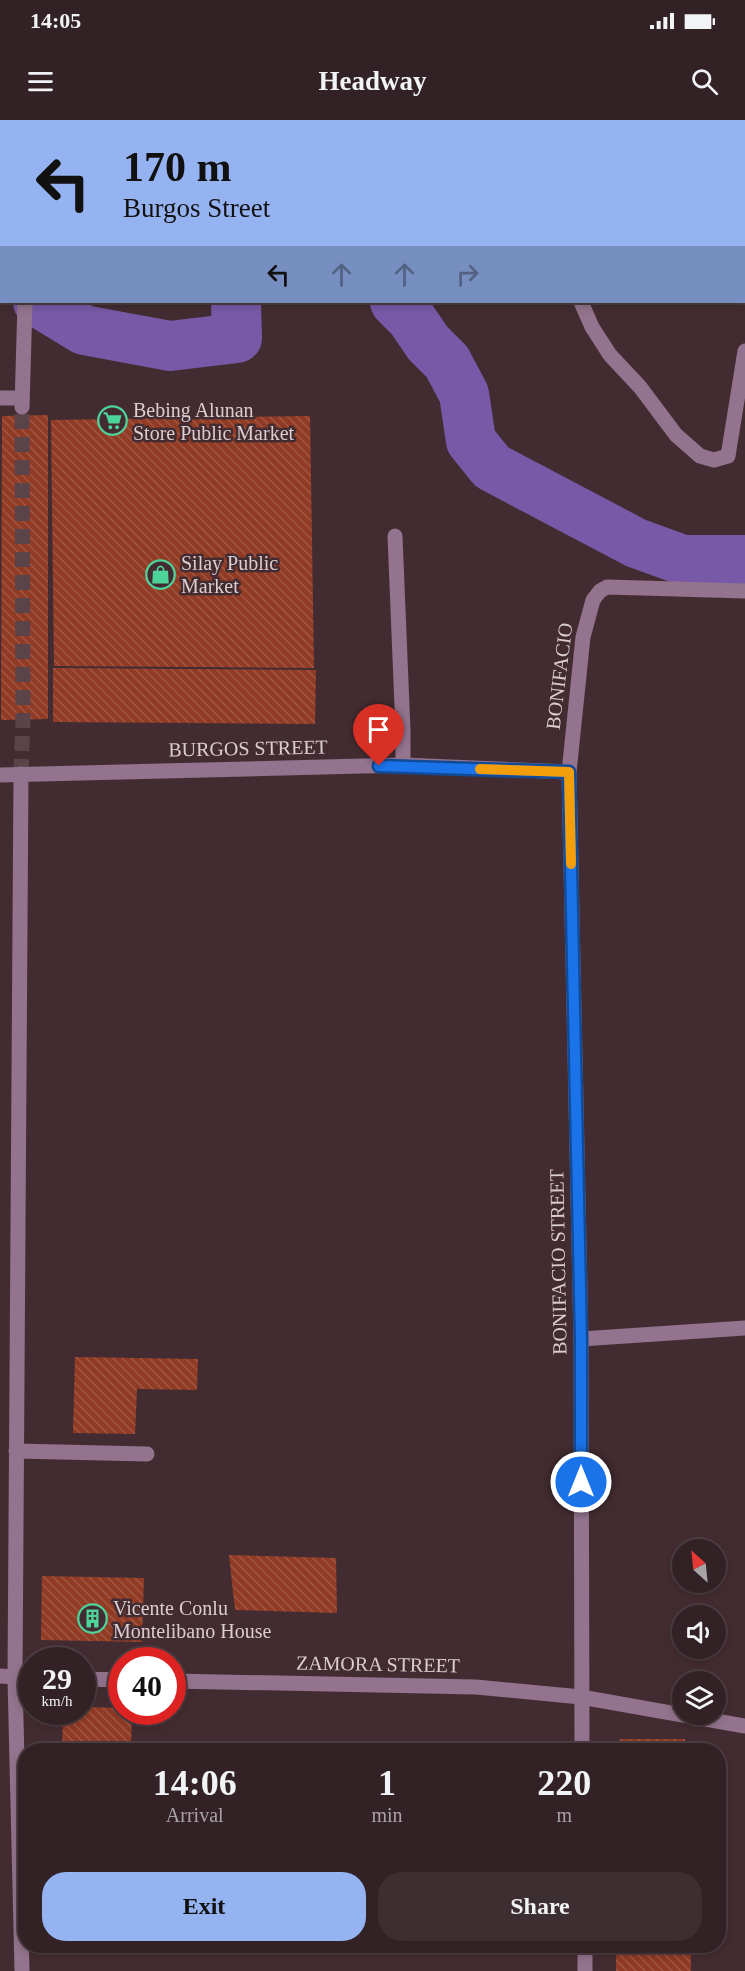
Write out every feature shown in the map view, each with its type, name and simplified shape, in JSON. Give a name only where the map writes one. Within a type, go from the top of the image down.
[{"type":"street","points":[[0,398],[22,403],[25,303]]},
{"type":"street","points":[[581,303],[592,327],[610,355],[640,387],[676,435],[700,456],[714,460],[728,456],[745,351]]},
{"type":"street","points":[[395,536],[403,765]]},
{"type":"street","name":"BONIFACIO","points":[[569,772],[583,637],[593,600],[600,591],[607,587],[745,591]]},
{"type":"street","name":"BURGOS STREET","points":[[0,775],[403,765],[569,772]]},
{"type":"street","name":"BONIFACIO STREET","points":[[569,772],[581,1339],[582,1743]]},
{"type":"street","points":[[18,1893],[7,1677],[16,1451],[21,774]]},
{"type":"street","points":[[581,1339],[745,1328]]},
{"type":"street","points":[[16,1451],[147,1454]]},
{"type":"street","name":"ZAMORA STREET","points":[[186,1681],[476,1688],[581,1698],[745,1726]]},
{"type":"street","points":[[21,1953],[22,1971]]},
{"type":"street","points":[[585,1953],[585,1971]]},
{"type":"building","points":[[48,415],[48,719],[1,720],[2,416]]},
{"type":"building","name":"Silay Public Market","points":[[310,416],[314,668],[54,666],[51,420]]},
{"type":"building","points":[[53,668],[316,670],[315,724],[53,722]]},
{"type":"building","points":[[75,1357],[198,1359],[197,1390],[137,1389],[135,1434],[73,1433]]},
{"type":"building","points":[[229,1555],[336,1558],[337,1613],[235,1610]]},
{"type":"building","name":"Vicente Conlu Montelibano House","points":[[42,1576],[144,1578],[142,1642],[41,1640]]},
{"type":"building","points":[[96,1707],[108,1708],[108,1725],[132,1725],[131,1743],[62,1743],[63,1725],[96,1725]]},
{"type":"building","points":[[620,1739],[685,1739],[685,1743],[620,1743]]},
{"type":"building","points":[[616,1953],[691,1953],[691,1971],[616,1971]]},
{"type":"waterway","points":[[40,303],[84,330],[170,346],[237,338],[236,303]]},
{"type":"waterway","points":[[396,303],[411,318],[428,343],[447,362],[464,394],[471,441],[492,467],[636,543],[683,560],[745,560]]},
{"type":"tunnel","points":[[21,774],[23,719],[22,407]]},
{"type":"slow traffic","points":[[480,769],[569,772],[571,864]]},
{"type":"place","name":"Bebing Alunan Store Public Market","points":[[112,421]]},
{"type":"place","name":"Silay Public Market","points":[[160,575]]},
{"type":"place","name":"Vicente Conlu Montelibano House","points":[[92,1619]]},
{"type":"route","points":[[379,766],[569,772],[581,1339],[581,1482]]}]
